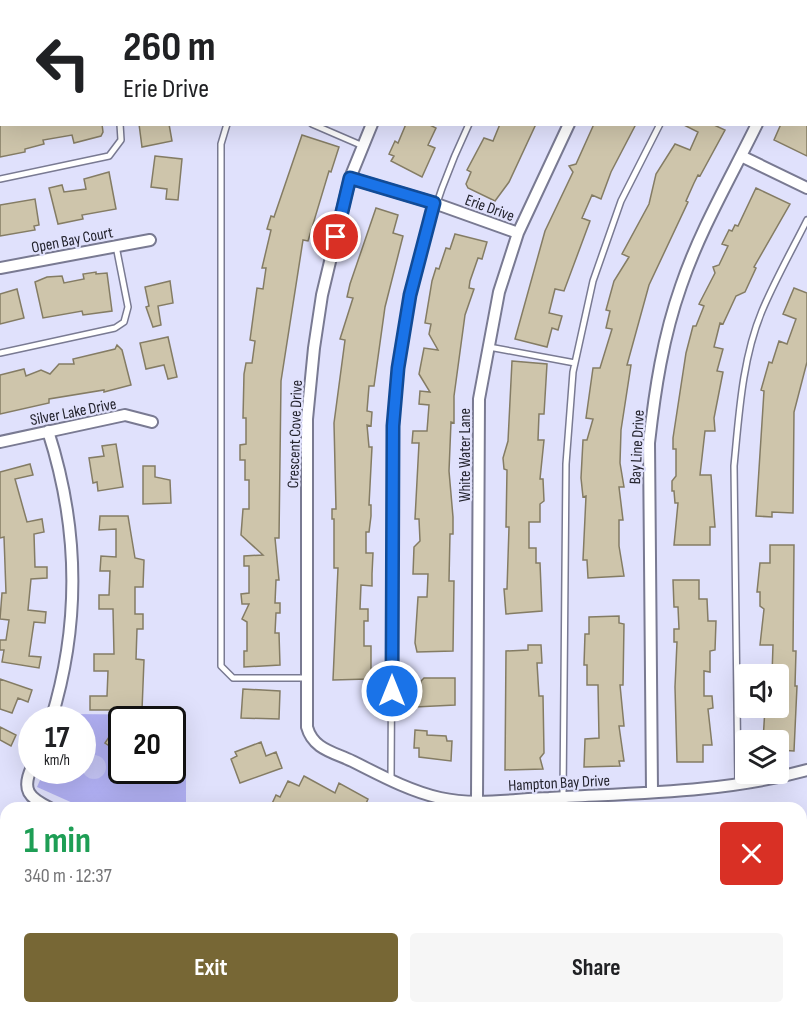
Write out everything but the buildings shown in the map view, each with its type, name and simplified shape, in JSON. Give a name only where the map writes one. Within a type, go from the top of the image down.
[{"type":"street","name":"Crescent Cove Drive","points":[[321,748],[314,743],[307,727],[307,419],[322,295],[350,178],[371,126]]},
{"type":"street","name":"White Water Lane","points":[[477,801],[479,399],[499,292],[518,233],[568,126]]},
{"type":"street","name":"Bay Line Drive","points":[[652,791],[649,443],[655,392],[664,339],[681,285],[756,126]]},
{"type":"street","points":[[741,156],[807,188]]},
{"type":"street","name":"Erie Drive","points":[[350,178],[434,203],[518,233]]},
{"type":"street","name":"Open Bay Court","points":[[0,268],[150,240]]},
{"type":"street","name":"Silver Lake Drive","points":[[0,442],[125,415],[152,422]]},
{"type":"street","points":[[48,431],[63,483],[74,563],[69,645],[54,706]]},
{"type":"street","name":"Hampton Bay Drive","points":[[321,748],[436,802]]},
{"type":"street","name":"Hampton Bay Drive","points":[[789,773],[807,770]]},
{"type":"street","name":"Hampton Bay Drive","points":[[458,802],[652,791],[735,783]]},
{"type":"street","points":[[25,784],[29,796],[40,802]]},
{"type":"lane","points":[[0,179],[109,156],[121,140],[120,126]]},
{"type":"lane","points":[[226,126],[221,144],[221,660],[224,671],[234,678],[307,678]]},
{"type":"lane","points":[[317,126],[363,146]]},
{"type":"lane","points":[[391,780],[393,426],[398,368],[410,295],[434,203],[469,126]]},
{"type":"lane","points":[[563,797],[566,464],[575,363],[593,281],[603,251],[621,201],[659,126]]},
{"type":"lane","points":[[737,730],[734,466],[738,421],[746,367],[761,313],[807,220]]},
{"type":"lane","points":[[0,353],[115,328],[124,322],[128,307],[116,246]]},
{"type":"lane","points":[[489,347],[575,363]]},
{"type":"shaded area","points":[[96,714],[108,714],[108,784],[186,784],[186,802],[71,802],[37,787],[38,784],[96,784]]},
{"type":"shaded area","points":[[96,755],[103,758],[105,762],[103,776],[96,779]]},
{"type":"route","points":[[336,237],[350,178],[434,203],[410,295],[398,368],[393,426],[392,691]]}]
